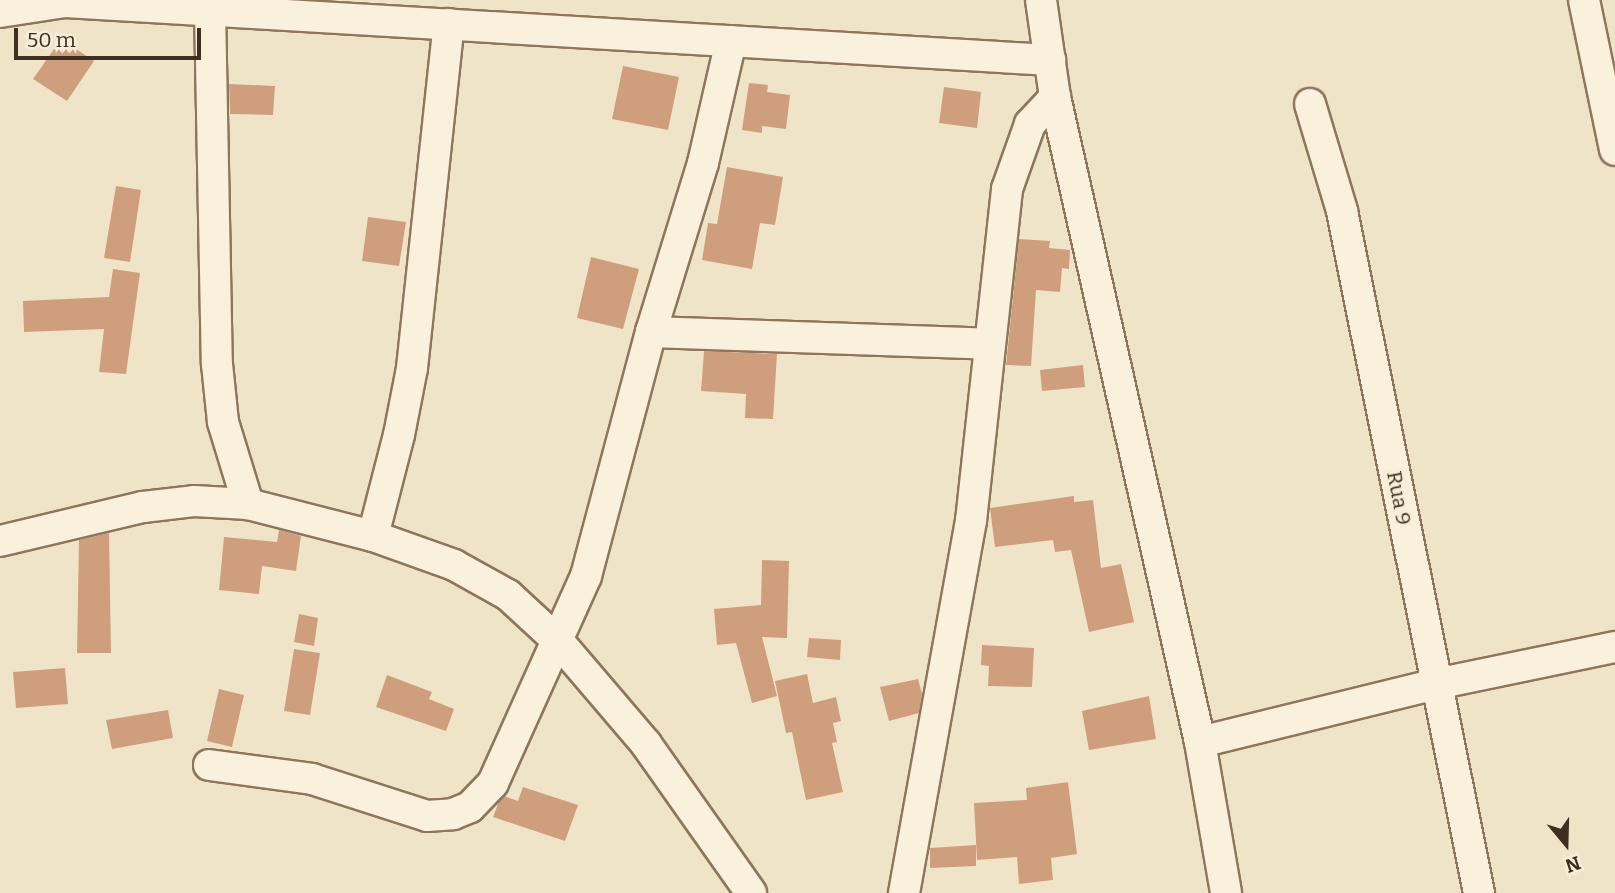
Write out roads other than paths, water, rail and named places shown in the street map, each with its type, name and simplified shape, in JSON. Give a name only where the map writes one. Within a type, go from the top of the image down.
[{"type":"street","points":[[1041,0],[1055,97],[1200,742],[1226,893]]},
{"type":"street","points":[[1584,0],[1615,150]]},
{"type":"street","points":[[0,12],[65,1],[1050,60]]},
{"type":"street","points":[[210,9],[217,364],[223,422],[248,504]]},
{"type":"street","points":[[373,536],[399,435],[412,368],[449,24]]},
{"type":"street","points":[[209,765],[312,779],[427,816],[453,814],[470,807],[493,783],[559,642],[586,576],[651,332],[704,163],[731,41]]},
{"type":"street","points":[[904,893],[971,521],[1007,189],[1030,124],[1055,97]]},
{"type":"street","name":"Rua 9","points":[[1310,104],[1342,211],[1479,893]]},
{"type":"street","points":[[651,332],[989,344]]},
{"type":"street","points":[[0,541],[143,507],[194,501],[248,504],[373,536],[454,565],[509,595],[559,642],[646,744],[751,893]]},
{"type":"street","points":[[1200,742],[1436,684],[1615,647]]}]
